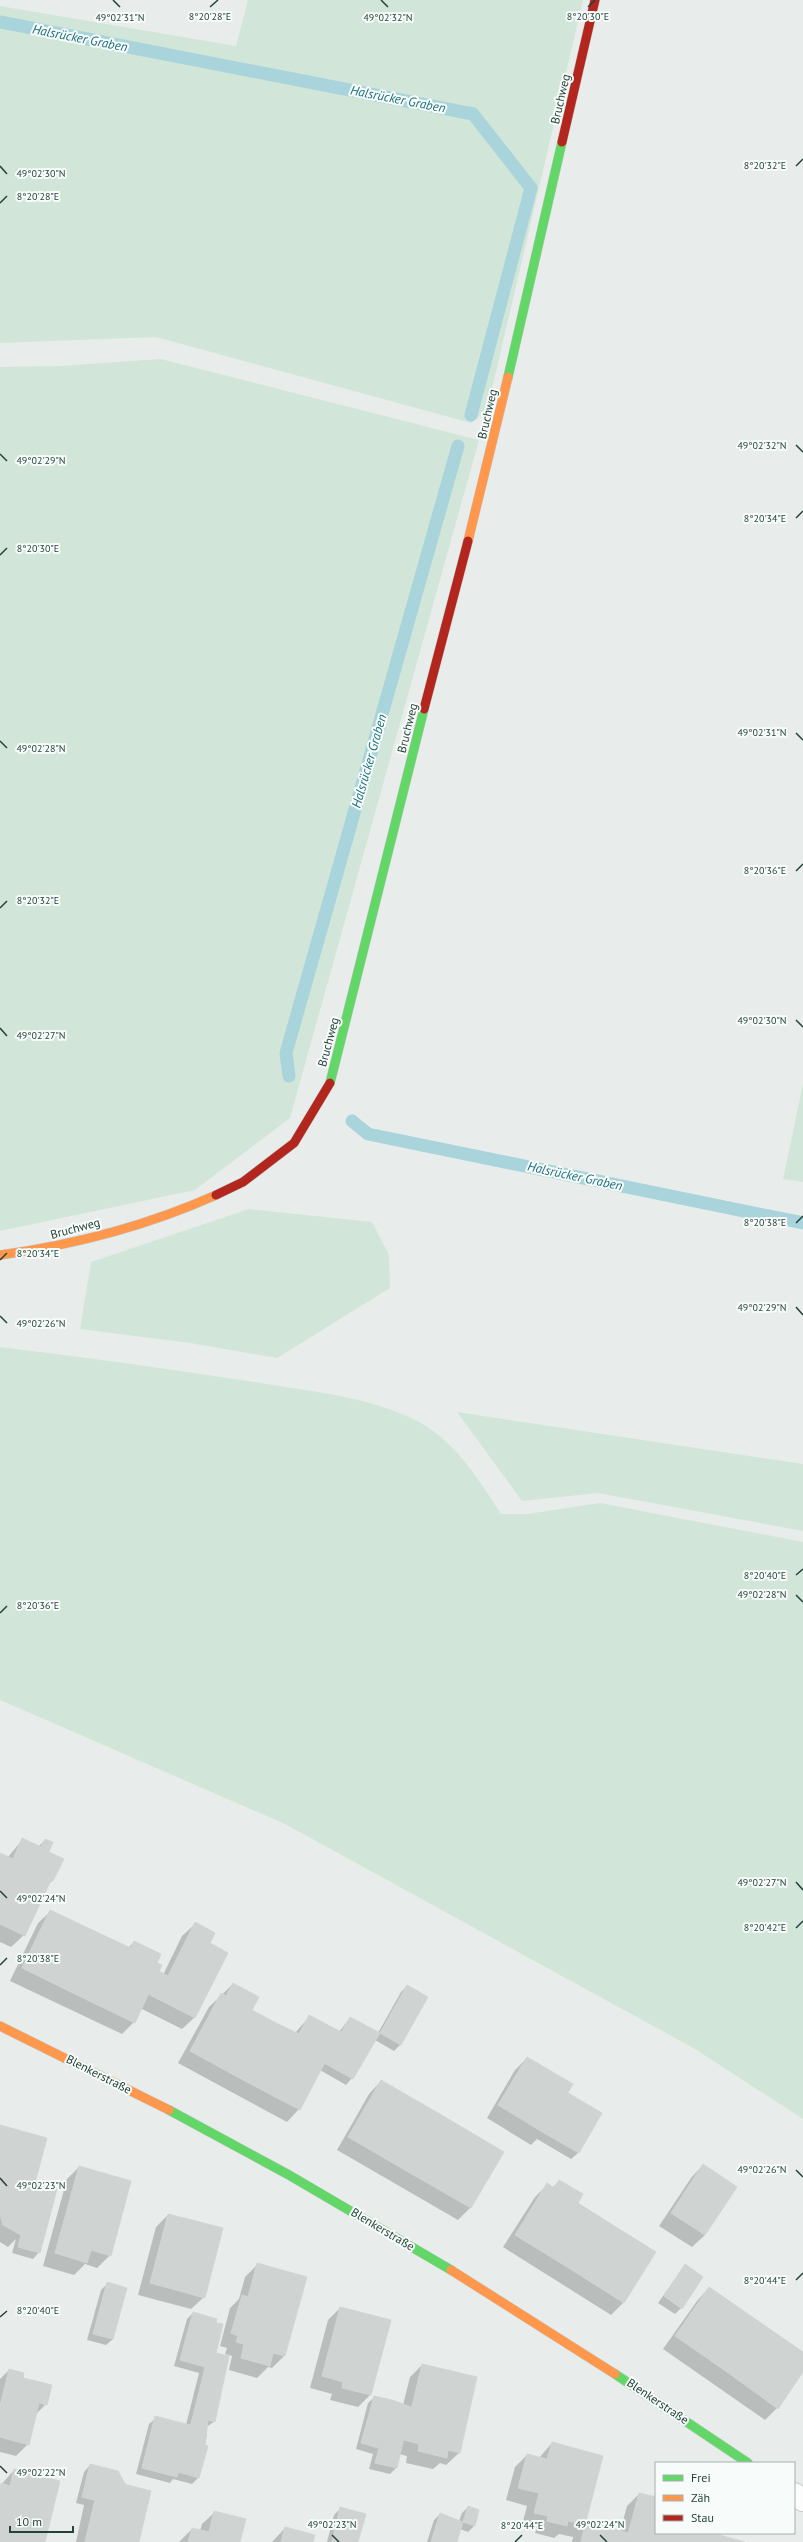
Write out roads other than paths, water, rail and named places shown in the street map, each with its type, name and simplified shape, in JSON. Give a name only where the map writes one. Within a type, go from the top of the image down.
[{"type":"street","name":"Bruchweg","points":[[0,1255],[44,1249],[138,1223],[195,1204],[243,1182],[294,1143],[330,1083],[342,1042],[365,939],[495,435],[595,0]]},
{"type":"street","name":"Blenkerstraße","points":[[0,2026],[219,2135],[348,2208],[578,2348],[747,2462]]},
{"type":"waterway","name":"Halsrücker Graben","points":[[0,22],[473,114],[531,188],[471,415]]},
{"type":"waterway","name":"Halsrücker Graben","points":[[289,1076],[286,1053],[458,446]]},
{"type":"waterway","name":"Halsrücker Graben","points":[[352,1121],[368,1134],[803,1223]]}]
